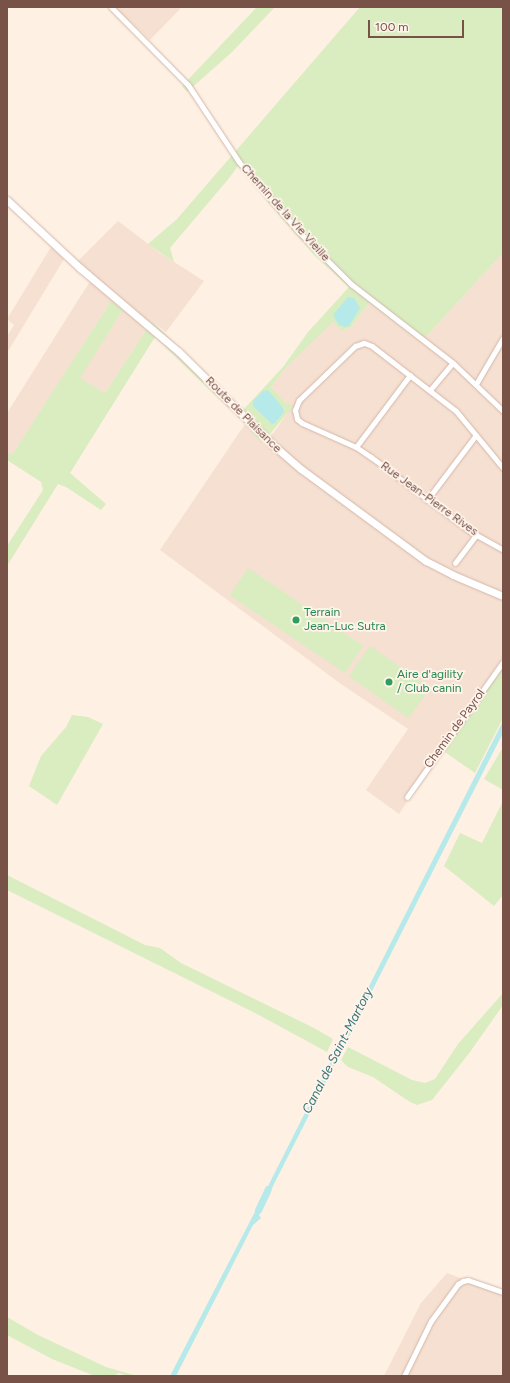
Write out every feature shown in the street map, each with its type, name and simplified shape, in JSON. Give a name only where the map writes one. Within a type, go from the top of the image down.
[{"type":"main road","name":"Route de Plaisance","points":[[7,200],[80,268],[178,351],[295,465],[426,561],[453,575],[503,596]]},
{"type":"street","name":"Chemin de la Vie Vieille","points":[[111,7],[188,85],[239,162],[298,231],[351,284],[453,363],[503,411]]},
{"type":"street","points":[[476,384],[503,338]]},
{"type":"street","name":"Rue Jean-Pierre Rives","points":[[410,375],[372,346],[364,343],[355,346],[299,400],[295,410],[297,419],[302,423],[356,447],[476,535],[503,550]]},
{"type":"street","points":[[430,390],[453,363]]},
{"type":"street","points":[[356,447],[410,375],[456,411],[503,468]]},
{"type":"street","points":[[427,500],[476,435]]},
{"type":"street","points":[[456,563],[476,535]]},
{"type":"street","name":"Chemin de Payrol","points":[[407,797],[503,662]]},
{"type":"street","points":[[404,1376],[431,1321],[458,1284],[463,1281],[475,1282],[503,1292]]},
{"type":"shaded area","points":[[115,7],[178,7],[180,9],[150,40]]},
{"type":"shaded area","points":[[118,221],[160,253],[204,281],[166,332],[152,321],[105,393],[79,378],[123,310],[111,301],[10,459],[7,457],[7,413],[94,275],[78,261]]},
{"type":"shaded area","points":[[51,247],[64,259],[7,353],[7,336],[14,325],[7,319]]},
{"type":"shaded area","points":[[503,253],[503,657],[399,814],[366,790],[408,729],[341,684],[160,550],[245,424],[263,444],[274,432],[288,412],[286,403],[271,387],[285,369],[333,321],[342,331],[351,327],[369,303],[421,342]]},
{"type":"shaded area","points":[[447,1273],[503,1294],[503,1376],[384,1376],[421,1303]]},
{"type":"green space","points":[[257,7],[275,7],[232,52],[187,92],[182,86]]},
{"type":"green space","points":[[360,7],[503,7],[503,253],[421,342],[369,303],[351,327],[342,331],[333,322],[285,369],[271,387],[286,403],[292,405],[291,412],[288,412],[262,444],[245,424],[155,337],[70,473],[106,504],[101,510],[66,487],[58,484],[7,566],[7,546],[43,490],[41,482],[7,460],[7,452],[12,455],[111,301],[123,310],[80,378],[105,393],[152,321],[246,414],[243,410],[283,367],[308,332],[349,287],[314,255],[238,166],[170,248],[174,262],[148,244],[177,219]]},
{"type":"green space","name":"Terrain Jean-Luc Sutra","points":[[248,568],[363,646],[345,673],[230,595]]},
{"type":"green space","name":"Aire d'agility / Club canin","points":[[370,646],[430,688],[409,718],[349,676]]},
{"type":"green space","points":[[503,667],[503,718],[475,773],[442,750]]},
{"type":"green space","points":[[72,715],[88,717],[103,724],[57,805],[29,786],[41,756],[66,727]]},
{"type":"green space","points":[[503,747],[503,790],[484,779]]},
{"type":"green space","points":[[502,803],[503,895],[494,906],[444,866],[460,833],[482,843]]},
{"type":"green space","points":[[7,875],[145,945],[160,948],[181,963],[314,1028],[333,1039],[327,1052],[257,1014],[7,890]]},
{"type":"green space","points":[[503,993],[503,1005],[470,1052],[432,1100],[417,1105],[410,1102],[373,1077],[348,1067],[341,1060],[348,1047],[412,1080],[425,1083],[435,1079],[458,1044]]},
{"type":"green space","points":[[7,1317],[38,1335],[106,1367],[137,1376],[127,1376],[119,1373],[113,1376],[95,1376],[52,1359],[7,1335]]},
{"type":"water","points":[[348,297],[354,298],[360,308],[349,326],[345,327],[339,325],[333,315]]},
{"type":"water","points":[[268,390],[283,408],[284,412],[275,423],[272,424],[253,406],[253,401],[263,391]]},
{"type":"water","points":[[503,721],[503,733],[272,1188],[265,1197],[263,1196]]},
{"type":"water","points":[[260,1202],[264,1204],[259,1215],[261,1218],[253,1225],[176,1376],[170,1376]]},
{"type":"waterway","name":"Canal de Saint-Martory","points":[[258,1210],[268,1189]]},
{"type":"place","name":"Terrain Jean-Luc Sutra","points":[[296,620]]},
{"type":"place","name":"Aire d'agility / Club canin","points":[[389,682]]}]
